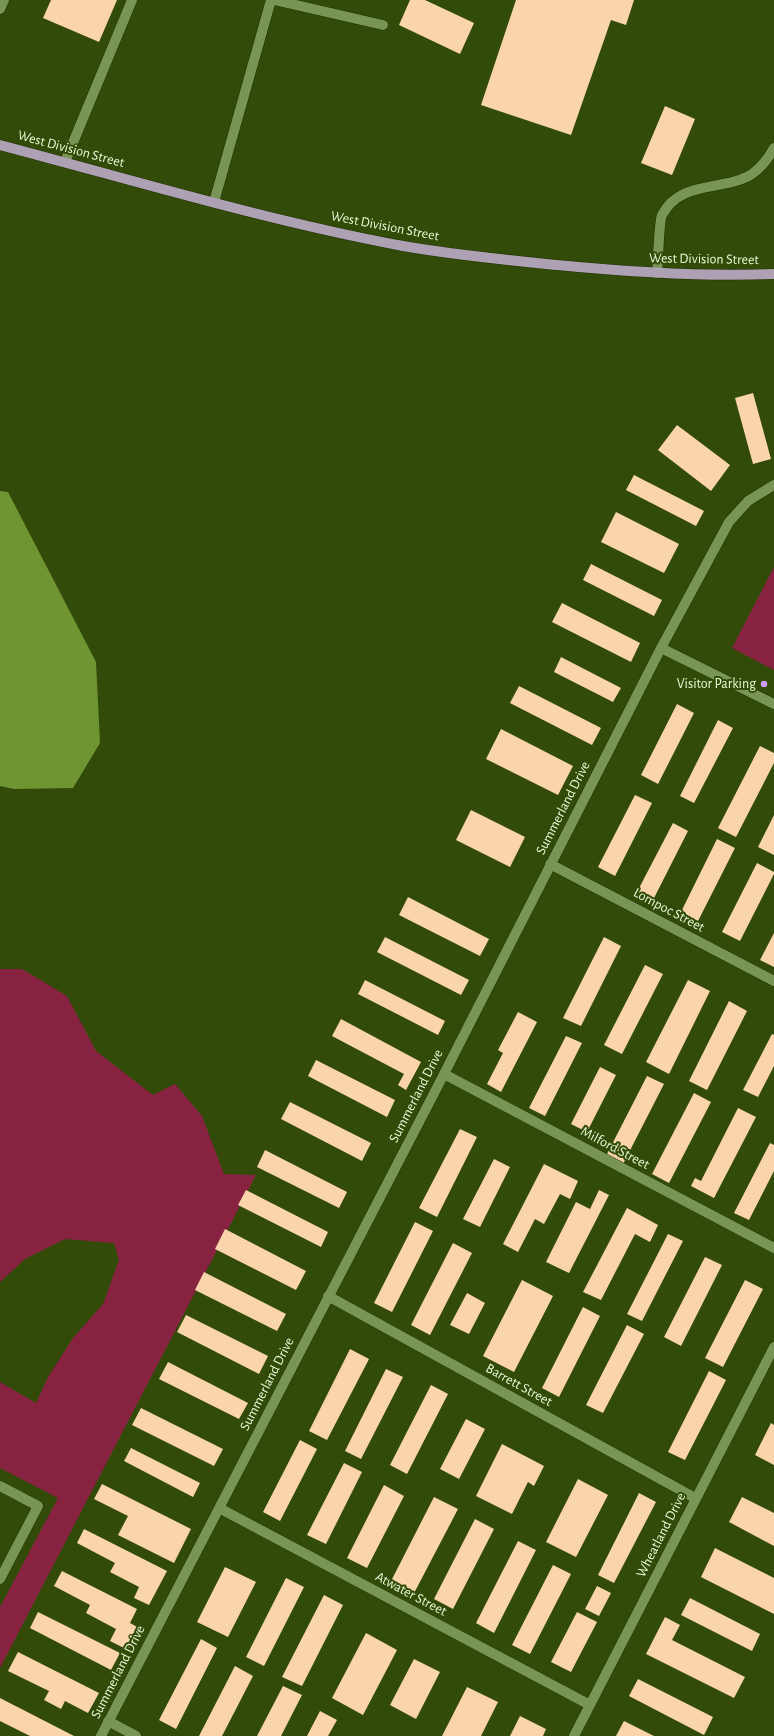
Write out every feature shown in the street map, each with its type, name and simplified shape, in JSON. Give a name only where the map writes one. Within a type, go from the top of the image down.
[{"type":"main road","name":"West Division Street","points":[[0,145],[263,215],[408,246],[514,261],[627,272],[738,276],[774,274]]},
{"type":"street","points":[[0,9],[4,0]]},
{"type":"street","points":[[64,162],[132,0]]},
{"type":"street","points":[[214,202],[271,0]]},
{"type":"street","points":[[274,0],[383,25]]},
{"type":"street","points":[[657,273],[662,216],[673,201],[683,194],[704,186],[730,182],[751,174],[764,164],[774,148]]},
{"type":"street","name":"Summerland Drive","points":[[100,1736],[444,1074],[661,648],[729,522],[748,501],[774,485]]},
{"type":"street","points":[[661,648],[774,704]]},
{"type":"street","name":"Lompoc Street","points":[[550,864],[774,981]]},
{"type":"street","name":"Milford Street","points":[[444,1074],[774,1248]]},
{"type":"street","name":"Barrett Street","points":[[328,1296],[695,1498]]},
{"type":"street","name":"Wheatland Drive","points":[[574,1736],[695,1498],[774,1347]]},
{"type":"street","points":[[0,1486],[38,1506],[0,1579]]},
{"type":"street","name":"Atwater Street","points":[[219,1508],[590,1705]]},
{"type":"street","points":[[108,1721],[136,1736]]},
{"type":"shaded area","points":[[0,491],[8,492],[96,662],[100,743],[73,788],[14,789],[0,786]]},
{"type":"shaded area","points":[[774,567],[774,670],[732,648]]},
{"type":"shaded area","points":[[0,969],[22,969],[67,996],[96,1051],[153,1095],[175,1084],[202,1116],[224,1174],[256,1175],[0,1668],[0,1607],[58,1498],[0,1468],[0,1382],[36,1403],[48,1377],[73,1338],[103,1304],[119,1260],[114,1243],[65,1239],[25,1259],[0,1282]]},
{"type":"building","points":[[51,0],[117,0],[99,42],[43,18]]},
{"type":"building","points":[[410,0],[425,0],[474,23],[460,54],[399,25]]},
{"type":"building","points":[[516,0],[634,0],[626,25],[611,20],[571,135],[481,105]]},
{"type":"building","points":[[665,106],[695,119],[672,175],[641,163]]},
{"type":"building","points":[[753,393],[771,459],[753,464],[735,398]]},
{"type":"building","points":[[677,425],[730,465],[711,491],[658,450]]},
{"type":"building","points":[[634,475],[704,511],[696,526],[626,490]]},
{"type":"building","points":[[616,512],[679,544],[664,573],[601,542]]},
{"type":"building","points":[[591,564],[662,600],[654,616],[583,580]]},
{"type":"building","points":[[562,603],[640,643],[631,662],[552,622]]},
{"type":"building","points":[[561,657],[621,688],[613,702],[554,672]]},
{"type":"building","points":[[519,686],[601,728],[592,745],[510,703]]},
{"type":"building","points":[[677,704],[694,713],[658,784],[641,775]]},
{"type":"building","points":[[718,720],[733,728],[694,803],[680,796]]},
{"type":"building","points":[[501,729],[573,766],[558,795],[486,759]]},
{"type":"building","points":[[760,746],[774,753],[774,763],[736,837],[718,828]]},
{"type":"building","points":[[635,795],[652,803],[615,876],[598,867]]},
{"type":"building","points":[[471,810],[525,837],[510,867],[456,840]]},
{"type":"building","points":[[774,815],[774,855],[758,847]]},
{"type":"building","points":[[673,823],[688,831],[653,900],[637,892]]},
{"type":"building","points":[[717,839],[735,848],[698,921],[681,912]]},
{"type":"building","points":[[757,863],[774,872],[774,874],[740,941],[722,932]]},
{"type":"building","points":[[408,897],[489,939],[480,956],[399,915]]},
{"type":"building","points":[[774,933],[774,967],[760,960]]},
{"type":"building","points":[[385,937],[469,980],[461,995],[377,952]]},
{"type":"building","points":[[604,937],[621,946],[581,1026],[563,1018]]},
{"type":"building","points":[[645,965],[663,974],[622,1054],[604,1045]]},
{"type":"building","points":[[365,980],[445,1021],[438,1035],[358,994]]},
{"type":"building","points":[[688,980],[710,991],[669,1074],[646,1062]]},
{"type":"building","points":[[729,1001],[747,1011],[707,1090],[689,1081]]},
{"type":"building","points":[[518,1012],[537,1022],[501,1092],[487,1084],[503,1053],[498,1050]]},
{"type":"building","points":[[341,1019],[421,1062],[406,1090],[398,1085],[404,1074],[332,1036]]},
{"type":"building","points":[[772,1034],[774,1035],[774,1066],[758,1097],[743,1090]]},
{"type":"building","points":[[566,1036],[582,1043],[545,1116],[529,1108]]},
{"type":"building","points":[[316,1060],[395,1100],[387,1117],[308,1076]]},
{"type":"building","points":[[600,1067],[616,1075],[587,1132],[571,1124]]},
{"type":"building","points":[[647,1076],[664,1084],[622,1166],[605,1158]]},
{"type":"building","points":[[694,1093],[711,1102],[669,1183],[652,1174]]},
{"type":"building","points":[[290,1102],[371,1143],[362,1161],[281,1119]]},
{"type":"building","points":[[738,1108],[756,1117],[714,1198],[691,1186],[695,1178],[701,1181]]},
{"type":"building","points":[[460,1129],[477,1137],[437,1217],[419,1208]]},
{"type":"building","points":[[770,1143],[774,1145],[774,1171],[749,1220],[734,1213]]},
{"type":"building","points":[[265,1150],[347,1192],[339,1208],[257,1167]]},
{"type":"building","points":[[494,1159],[510,1167],[480,1227],[463,1219]]},
{"type":"building","points":[[544,1164],[578,1181],[570,1199],[560,1194],[544,1224],[535,1219],[518,1252],[503,1244]]},
{"type":"building","points":[[246,1190],[328,1232],[321,1247],[238,1205]]},
{"type":"building","points":[[599,1190],[609,1195],[569,1273],[546,1262],[576,1202],[590,1209]]},
{"type":"building","points":[[627,1208],[658,1225],[650,1242],[635,1234],[601,1300],[583,1292]]},
{"type":"building","points":[[415,1222],[433,1231],[392,1312],[374,1303]]},
{"type":"building","points":[[225,1229],[306,1271],[296,1290],[215,1249]]},
{"type":"building","points":[[668,1234],[683,1241],[642,1321],[627,1314]]},
{"type":"building","points":[[453,1243],[472,1253],[430,1335],[411,1325]]},
{"type":"building","points":[[705,1257],[722,1265],[681,1346],[664,1337]]},
{"type":"building","points":[[204,1272],[286,1314],[277,1331],[195,1290]]},
{"type":"building","points":[[522,1280],[553,1296],[514,1372],[483,1356]]},
{"type":"building","points":[[745,1280],[763,1289],[723,1367],[705,1358]]},
{"type":"building","points":[[467,1293],[485,1303],[469,1334],[450,1325]]},
{"type":"building","points":[[583,1307],[600,1316],[559,1397],[542,1388]]},
{"type":"building","points":[[186,1315],[268,1356],[259,1374],[177,1332]]},
{"type":"building","points":[[627,1325],[644,1334],[603,1413],[586,1405]]},
{"type":"building","points":[[350,1349],[369,1359],[327,1440],[309,1431]]},
{"type":"building","points":[[168,1362],[248,1403],[239,1419],[159,1379]]},
{"type":"building","points":[[386,1369],[403,1377],[361,1459],[345,1451]]},
{"type":"building","points":[[709,1371],[726,1380],[685,1460],[668,1452]]},
{"type":"building","points":[[431,1385],[448,1394],[407,1474],[390,1465]]},
{"type":"building","points":[[141,1408],[223,1449],[214,1466],[132,1425]]},
{"type":"building","points":[[466,1419],[485,1429],[459,1479],[440,1469]]},
{"type":"building","points":[[771,1423],[774,1425],[774,1465],[755,1455]]},
{"type":"building","points":[[300,1440],[317,1449],[280,1521],[263,1512]]},
{"type":"building","points":[[502,1444],[544,1466],[534,1486],[528,1482],[512,1514],[476,1496]]},
{"type":"building","points":[[131,1448],[200,1483],[193,1497],[124,1461]]},
{"type":"building","points":[[344,1463],[362,1472],[326,1544],[307,1535]]},
{"type":"building","points":[[578,1479],[608,1495],[576,1557],[546,1542]]},
{"type":"building","points":[[102,1484],[191,1529],[174,1563],[118,1535],[128,1516],[94,1499]]},
{"type":"building","points":[[384,1485],[404,1496],[367,1568],[347,1558]]},
{"type":"building","points":[[639,1493],[656,1502],[614,1583],[598,1575]]},
{"type":"building","points":[[434,1497],[458,1509],[412,1597],[389,1585]]},
{"type":"building","points":[[742,1497],[774,1513],[774,1546],[729,1522]]},
{"type":"building","points":[[475,1519],[494,1529],[453,1609],[434,1599]]},
{"type":"building","points":[[84,1529],[167,1571],[149,1605],[134,1598],[139,1587],[110,1572],[115,1563],[77,1543]]},
{"type":"building","points":[[518,1541],[536,1550],[494,1633],[476,1623]]},
{"type":"building","points":[[715,1548],[774,1578],[774,1614],[701,1577]]},
{"type":"building","points":[[553,1565],[571,1574],[530,1654],[512,1645]]},
{"type":"building","points":[[225,1567],[256,1582],[228,1637],[197,1622]]},
{"type":"building","points":[[62,1571],[137,1609],[130,1623],[139,1628],[128,1650],[110,1641],[116,1629],[86,1613],[90,1605],[54,1586]]},
{"type":"building","points":[[286,1578],[304,1587],[264,1666],[246,1657]]},
{"type":"building","points":[[597,1586],[611,1593],[599,1616],[585,1609]]},
{"type":"building","points":[[324,1595],[343,1605],[302,1686],[282,1677]]},
{"type":"building","points":[[690,1598],[760,1634],[752,1651],[681,1615]]},
{"type":"building","points":[[38,1612],[120,1653],[111,1670],[30,1628]]},
{"type":"building","points":[[577,1612],[597,1622],[571,1672],[551,1662]]},
{"type":"building","points":[[665,1617],[680,1625],[672,1640],[745,1677],[734,1698],[646,1654]]},
{"type":"building","points":[[366,1633],[397,1650],[363,1715],[332,1698]]},
{"type":"building","points":[[201,1639],[217,1648],[176,1729],[159,1720]]},
{"type":"building","points":[[18,1652],[99,1693],[88,1713],[65,1701],[61,1709],[44,1700],[49,1691],[8,1671]]},
{"type":"building","points":[[414,1659],[440,1672],[416,1719],[390,1705]]},
{"type":"building","points":[[235,1666],[253,1676],[222,1736],[199,1736]]},
{"type":"building","points":[[638,1679],[713,1717],[704,1735],[629,1696]]},
{"type":"building","points":[[283,1686],[302,1695],[281,1736],[257,1736]]},
{"type":"building","points":[[467,1687],[498,1702],[481,1736],[442,1736]]},
{"type":"building","points":[[0,1698],[74,1736],[30,1736],[0,1721]]},
{"type":"building","points":[[320,1711],[337,1720],[328,1736],[307,1736]]},
{"type":"building","points":[[520,1716],[546,1729],[543,1736],[510,1736]]},
{"type":"building","points":[[624,1721],[654,1736],[616,1736]]},
{"type":"place","name":"Visitor Parking","points":[[764,684]]}]
